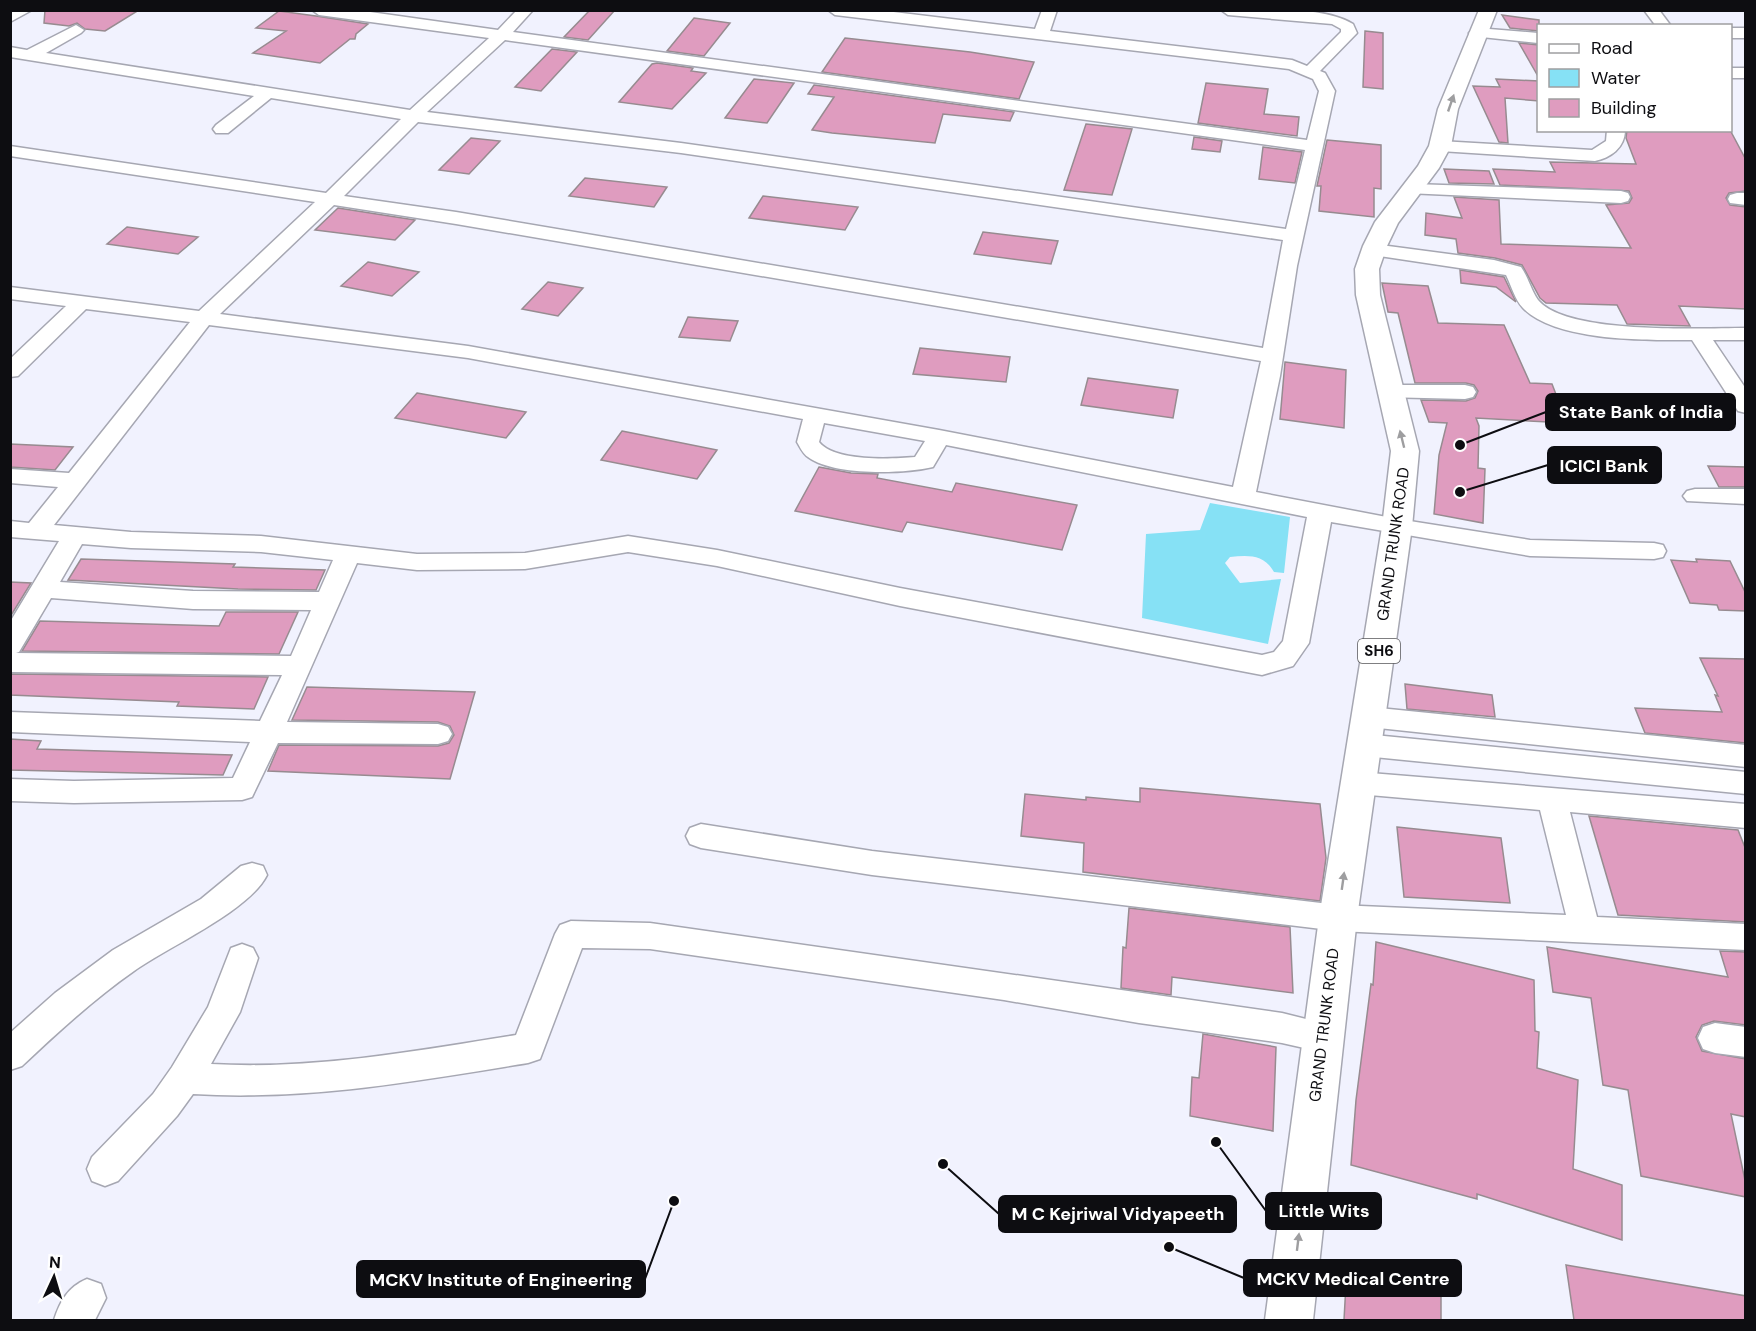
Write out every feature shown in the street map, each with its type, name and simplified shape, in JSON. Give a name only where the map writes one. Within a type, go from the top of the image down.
[{"type":"main road","name":"GRAND TRUNK ROAD","points":[[1289,1320],[1322,1037],[1397,527],[1405,451],[1368,295],[1367,269],[1373,250],[1388,222],[1428,168],[1440,146],[1449,110],[1482,22]]},
{"type":"street","points":[[10,18],[25,10]]},
{"type":"street","points":[[319,10],[1315,146]]},
{"type":"street","points":[[21,530],[204,318],[525,10]]},
{"type":"street","points":[[835,10],[916,15],[1041,34],[1292,65],[1319,76],[1328,91],[1294,236],[1243,498]]},
{"type":"street","points":[[1041,34],[1050,10]]},
{"type":"street","points":[[1228,10],[1336,20],[1348,27],[1349,33],[1310,72]]},
{"type":"street","points":[[1651,10],[1662,24]]},
{"type":"street","points":[[1482,22],[1537,37]]},
{"type":"street","points":[[30,55],[76,30]]},
{"type":"street","points":[[10,52],[414,116],[681,148],[1294,236]]},
{"type":"street","points":[[222,129],[267,93]]},
{"type":"street","points":[[1440,146],[1594,156],[1613,146],[1617,137],[1616,132]]},
{"type":"street","points":[[10,151],[456,219],[1272,356]]},
{"type":"street","points":[[1413,189],[1496,194],[1621,197]]},
{"type":"street","points":[[1373,250],[1494,266],[1514,271],[1530,304],[1546,314],[1578,327],[1643,334],[1746,334]]},
{"type":"street","points":[[10,293],[468,352],[939,437],[1320,513],[1530,548],[1654,551]]},
{"type":"street","points":[[10,371],[82,302]]},
{"type":"street","points":[[1700,335],[1746,406]]},
{"type":"street","points":[[1391,392],[1465,392]]},
{"type":"street","points":[[815,415],[808,442],[816,452],[837,459],[910,466],[925,462],[939,437]]},
{"type":"street","points":[[10,476],[65,480]]},
{"type":"street","points":[[1695,496],[1746,497]]},
{"type":"street","points":[[21,530],[131,540],[261,544],[417,562],[525,561],[628,544],[717,558],[911,600],[1262,665],[1283,659],[1296,643],[1320,513]]},
{"type":"street","points":[[10,645],[75,534]]},
{"type":"street","points":[[10,790],[242,789],[300,666],[348,554]]},
{"type":"street","points":[[43,589],[193,600],[328,601]]},
{"type":"street","points":[[10,662],[300,666]]},
{"type":"street","points":[[10,722],[268,732],[438,734]]},
{"type":"street","points":[[1366,731],[1746,756]]},
{"type":"street","points":[[1366,731],[1746,783]]},
{"type":"street","points":[[1358,783],[1746,816]]},
{"type":"street","points":[[1552,800],[1585,930]]},
{"type":"street","points":[[701,836],[872,863],[1338,918],[1746,938]]},
{"type":"street","points":[[10,1055],[67,1003],[176,928],[212,908],[252,875]]},
{"type":"street","points":[[184,1078],[231,1083],[380,1072],[528,1048],[571,934],[650,936],[1004,986],[1139,1009],[1282,1028],[1322,1037]]},
{"type":"street","points":[[105,1169],[165,1105],[184,1078],[223,1012],[242,958]]},
{"type":"water","points":[[1210,503],[1290,517],[1284,573],[1274,572],[1265,562],[1255,557],[1230,557],[1225,563],[1240,583],[1281,579],[1268,644],[1142,618],[1146,534],[1200,530]]},
{"type":"building","points":[[45,10],[139,10],[105,31],[85,29],[77,23],[69,26],[44,23]]},
{"type":"building","points":[[590,10],[615,10],[588,40],[564,37]]},
{"type":"building","points":[[279,11],[368,24],[356,34],[355,39],[350,39],[320,63],[253,53],[286,31],[256,28]]},
{"type":"building","points":[[1502,15],[1539,20],[1537,31],[1510,28]]},
{"type":"building","points":[[694,18],[730,23],[704,56],[667,51]]},
{"type":"building","points":[[1365,31],[1383,33],[1383,89],[1363,87]]},
{"type":"building","points":[[845,38],[970,52],[1034,62],[1019,99],[822,72]]},
{"type":"building","points":[[1519,43],[1537,45],[1537,74]]},
{"type":"building","points":[[552,49],[577,52],[541,91],[515,87]]},
{"type":"building","points":[[652,64],[693,68],[691,71],[706,73],[672,109],[619,102]]},
{"type":"building","points":[[754,79],[794,83],[767,123],[725,118]]},
{"type":"building","points":[[1496,79],[1537,81],[1537,101],[1505,98],[1508,143],[1499,142],[1473,86],[1500,87]]},
{"type":"building","points":[[1206,83],[1268,89],[1264,114],[1299,117],[1297,136],[1198,123]]},
{"type":"building","points":[[814,85],[1014,112],[1010,121],[943,114],[935,143],[832,133],[812,130],[834,97],[808,94]]},
{"type":"building","points":[[1086,124],[1132,129],[1112,195],[1064,190]]},
{"type":"building","points":[[1627,132],[1731,132],[1746,160],[1746,191],[1729,193],[1726,198],[1730,205],[1746,207],[1746,309],[1679,306],[1690,326],[1627,324],[1617,305],[1546,303],[1540,298],[1522,265],[1495,258],[1458,253],[1456,239],[1425,235],[1426,213],[1462,218],[1454,197],[1499,200],[1501,244],[1631,248],[1606,205],[1629,203],[1632,198],[1629,191],[1500,185],[1493,169],[1555,172],[1550,162],[1636,164],[1626,138]]},
{"type":"building","points":[[1194,137],[1222,141],[1220,152],[1192,149]]},
{"type":"building","points":[[471,138],[500,141],[469,174],[439,170]]},
{"type":"building","points":[[1327,140],[1381,145],[1381,189],[1374,188],[1374,217],[1319,211],[1321,186],[1317,186]]},
{"type":"building","points":[[1263,147],[1302,152],[1295,183],[1259,179]]},
{"type":"building","points":[[1444,169],[1489,171],[1494,184],[1449,183]]},
{"type":"building","points":[[585,178],[667,187],[654,207],[569,196]]},
{"type":"building","points":[[763,196],[858,207],[845,230],[749,218]]},
{"type":"building","points":[[338,208],[415,220],[395,240],[315,230]]},
{"type":"building","points":[[127,227],[198,237],[178,254],[107,244]]},
{"type":"building","points":[[983,232],[1058,241],[1051,264],[974,254]]},
{"type":"building","points":[[368,262],[419,272],[392,296],[341,286]]},
{"type":"building","points":[[1460,270],[1504,277],[1516,302],[1496,287],[1461,283]]},
{"type":"building","points":[[548,282],[583,288],[558,316],[522,309]]},
{"type":"building","points":[[1382,283],[1428,286],[1438,323],[1504,325],[1530,383],[1552,384],[1567,423],[1476,418],[1479,426],[1478,468],[1485,469],[1483,523],[1434,514],[1439,455],[1447,423],[1429,422],[1421,400],[1466,401],[1475,398],[1478,391],[1474,385],[1466,383],[1415,383],[1398,313],[1388,312]]},
{"type":"building","points":[[688,317],[738,321],[730,341],[679,337]]},
{"type":"building","points":[[920,348],[1010,357],[1006,382],[913,374]]},
{"type":"building","points":[[1285,362],[1346,370],[1344,428],[1280,419]]},
{"type":"building","points":[[1088,378],[1178,390],[1173,418],[1081,405]]},
{"type":"building","points":[[417,393],[526,412],[506,438],[395,418]]},
{"type":"building","points":[[622,431],[717,450],[697,479],[601,460]]},
{"type":"building","points":[[10,444],[73,447],[55,470],[10,467]]},
{"type":"building","points":[[1708,466],[1746,467],[1746,487],[1719,487]]},
{"type":"building","points":[[819,467],[851,473],[878,474],[877,478],[952,492],[956,483],[1077,505],[1062,550],[907,522],[902,532],[795,511]]},
{"type":"building","points":[[81,559],[235,564],[233,567],[325,570],[316,590],[238,589],[68,580]]},
{"type":"building","points":[[1696,559],[1730,561],[1746,594],[1746,611],[1719,610],[1717,605],[1690,603],[1671,560],[1697,562]]},
{"type":"building","points":[[10,582],[31,583],[10,617]]},
{"type":"building","points":[[226,612],[298,612],[279,654],[22,651],[40,621],[219,626]]},
{"type":"building","points":[[1700,658],[1746,659],[1746,743],[1645,733],[1635,708],[1722,712],[1715,695],[1718,696]]},
{"type":"building","points":[[10,674],[268,677],[254,709],[177,706],[179,702],[10,695]]},
{"type":"building","points":[[1405,684],[1492,695],[1495,717],[1407,709]]},
{"type":"building","points":[[307,687],[475,692],[450,779],[268,771],[279,745],[438,746],[449,743],[454,735],[450,726],[438,722],[292,720]]},
{"type":"building","points":[[10,739],[41,741],[37,749],[232,755],[223,775],[10,770]]},
{"type":"building","points":[[1140,788],[1320,804],[1326,858],[1320,901],[1083,872],[1084,843],[1021,836],[1025,794],[1140,802]]},
{"type":"building","points":[[1589,816],[1738,830],[1746,850],[1746,922],[1618,915]]},
{"type":"building","points":[[1397,827],[1501,838],[1510,903],[1404,897]]},
{"type":"building","points":[[1129,908],[1290,927],[1293,993],[1172,977],[1171,995],[1121,988],[1123,947],[1126,948]]},
{"type":"building","points":[[1376,942],[1534,980],[1535,1031],[1539,1032],[1537,1068],[1578,1080],[1573,1169],[1622,1185],[1622,1240],[1477,1194],[1477,1199],[1351,1165],[1356,1100],[1371,984],[1373,985]]},
{"type":"building","points":[[1547,947],[1728,977],[1720,951],[1746,952],[1746,1025],[1714,1021],[1702,1025],[1696,1037],[1702,1051],[1746,1059],[1746,1117],[1731,1114],[1746,1185],[1746,1197],[1641,1176],[1628,1090],[1603,1085],[1591,998],[1553,992]]},
{"type":"building","points":[[1203,1034],[1276,1047],[1273,1131],[1190,1116],[1192,1077],[1199,1078]]},
{"type":"building","points":[[1566,1265],[1746,1296],[1746,1320],[1574,1320]]},
{"type":"building","points":[[1347,1266],[1441,1290],[1441,1320],[1344,1320]]},
{"type":"place","name":"State Bank of India","points":[[1460,445]]},
{"type":"place","name":"ICICI Bank","points":[[1460,492]]},
{"type":"place","name":"Little Wits","points":[[1216,1142]]},
{"type":"place","name":"M C Kejriwal Vidyapeeth","points":[[943,1164]]},
{"type":"place","name":"MCKV Institute of Engineering","points":[[674,1201]]},
{"type":"place","name":"MCKV Medical Centre","points":[[1169,1247]]}]
